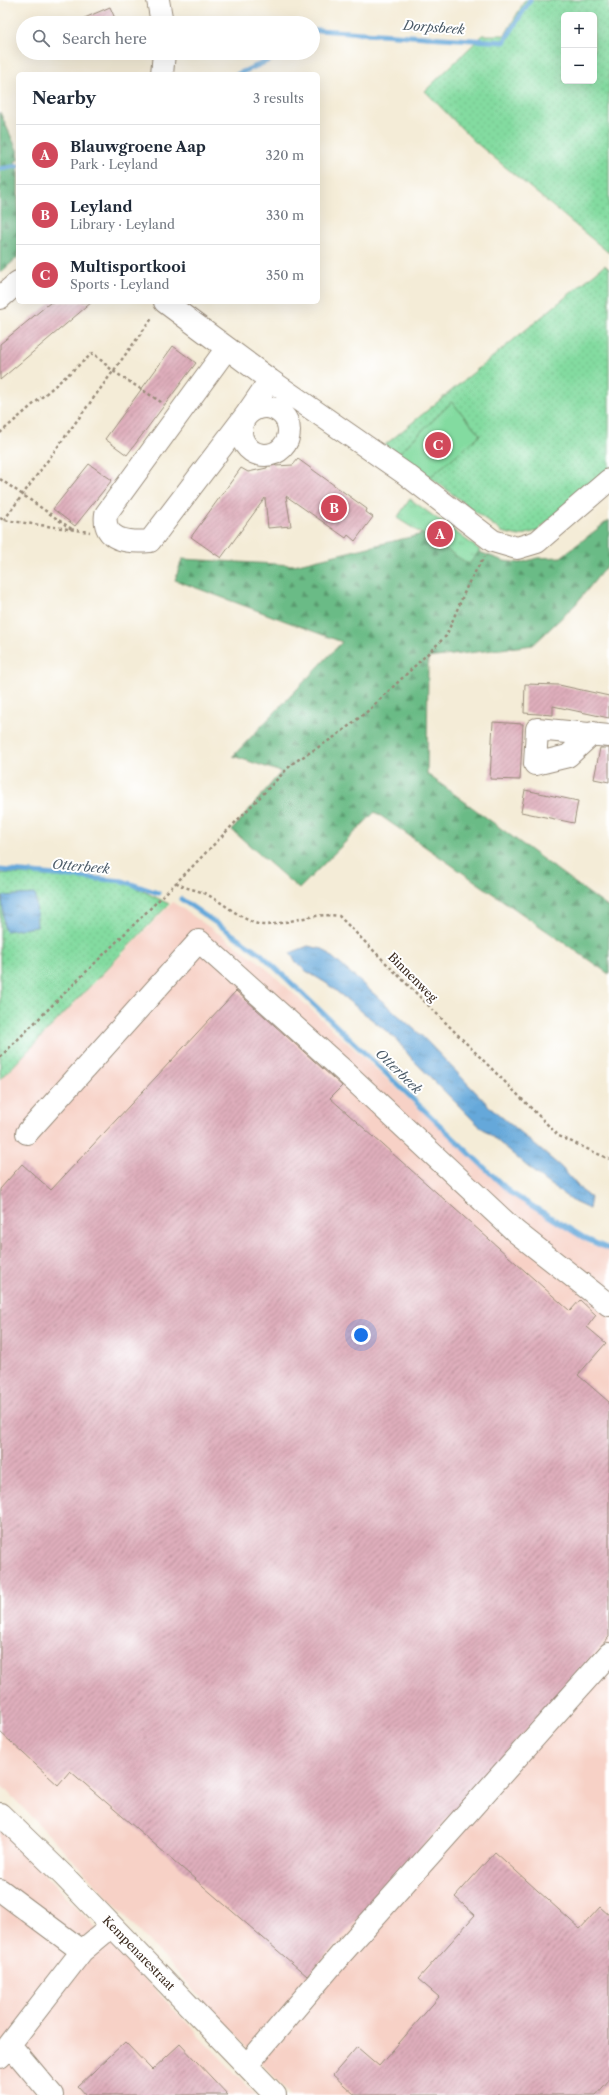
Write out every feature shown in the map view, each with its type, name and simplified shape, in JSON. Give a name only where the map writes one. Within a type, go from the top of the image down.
[{"type":"street","points":[[158,0],[161,16]]},
{"type":"street","points":[[162,72],[163,60]]},
{"type":"street","points":[[0,298],[16,284]]},
{"type":"street","points":[[159,308],[227,348],[270,380],[407,475],[493,541],[518,548],[537,542],[609,480]]},
{"type":"street","points":[[227,348],[106,514],[104,523],[107,530],[114,536],[124,540],[150,541],[246,415],[270,380]]},
{"type":"street","points":[[27,1133],[199,941],[344,1071],[516,1232],[609,1305]]},
{"type":"street","points":[[247,2065],[343,1952],[609,1654]]},
{"type":"street","name":"Kempenarestraat","points":[[0,1814],[64,1876],[275,2095]]},
{"type":"street","points":[[0,1890],[82,1950]]},
{"type":"street","points":[[52,2095],[5,2051],[82,1950],[112,1926]]},
{"type":"path","points":[[4,520],[159,308]]},
{"type":"path","points":[[0,433],[93,353],[113,371],[179,414]]},
{"type":"path","points":[[0,479],[74,530]]},
{"type":"path","points":[[0,518],[4,520],[114,536]]},
{"type":"path","points":[[0,1057],[293,763],[336,736],[369,710],[446,636],[468,584],[493,541]]},
{"type":"path","name":"Binnenweg","points":[[176,882],[184,888],[202,892],[254,923],[265,925],[327,914],[339,916],[559,1136],[609,1159]]},
{"type":"shaded area","points":[[173,902],[258,961],[511,1193],[591,1245],[609,1249],[609,2095],[291,2095],[90,1878],[0,1784],[0,1080]]},
{"type":"shaded area","points":[[0,1827],[102,1934],[256,2095],[0,2095]]},
{"type":"green space","points":[[525,0],[609,0],[609,253],[474,141],[425,91],[483,35],[505,35]]},
{"type":"green space","points":[[0,112],[16,148],[16,259],[0,273]]},
{"type":"green space","points":[[605,265],[609,269],[609,468],[537,531],[519,536],[502,532],[430,477],[480,435],[452,402],[396,456],[385,445]]},
{"type":"green space","points":[[452,402],[480,435],[430,477],[396,456]]},
{"type":"green space","points":[[410,499],[480,550],[469,564],[397,518]]},
{"type":"green space","points":[[609,520],[609,563],[575,605],[533,645],[428,658],[427,774],[609,908],[609,974],[375,812],[299,889],[232,830],[281,772],[233,756],[342,642],[175,580],[182,559],[294,565],[427,533],[504,561],[520,563],[537,558],[561,557]]},
{"type":"green space","points":[[0,873],[123,881],[169,904],[0,1080]]},
{"type":"water","points":[[34,894],[36,897],[37,927],[6,931],[4,929],[2,896]]},
{"type":"water","points":[[308,946],[323,949],[423,1037],[490,1107],[561,1167],[584,1193],[591,1198],[589,1209],[574,1202],[542,1179],[474,1121],[412,1059],[395,1038],[326,983],[306,971],[296,962],[290,953]]},
{"type":"building","points":[[110,7],[114,16],[89,16]]},
{"type":"building","points":[[49,304],[90,304],[0,380],[0,344]]},
{"type":"building","points":[[173,346],[196,363],[127,455],[105,439]]},
{"type":"building","points":[[268,459],[276,466],[293,465],[298,459],[367,509],[366,512],[373,517],[355,541],[348,535],[346,538],[286,496],[291,526],[268,528],[265,498],[221,558],[191,537],[241,468],[248,472],[267,468]]},
{"type":"building","points":[[89,464],[112,480],[75,526],[53,509]]},
{"type":"building","points":[[525,684],[559,685],[609,696],[609,718],[553,706],[553,715],[524,713]]},
{"type":"building","points":[[493,722],[523,724],[520,780],[490,779]]},
{"type":"building","points":[[600,748],[609,748],[609,782],[594,779]]},
{"type":"building","points":[[525,790],[578,801],[574,823],[521,812]]},
{"type":"building","points":[[236,991],[342,1086],[330,1098],[570,1311],[580,1300],[596,1315],[587,1327],[606,1343],[578,1375],[609,1402],[609,1637],[307,1976],[70,1771],[58,1785],[0,1732],[0,1189],[22,1164],[51,1190]]},
{"type":"building","points":[[495,1852],[580,1929],[600,1907],[609,1915],[609,2080],[596,2095],[355,2095],[333,2075],[357,2047],[379,2066],[439,1997],[418,1979],[475,1915],[455,1897]]},
{"type":"building","points":[[125,2042],[152,2070],[180,2044],[228,2095],[86,2095],[78,2086]]},
{"type":"waterway","name":"Dorpsbeek","points":[[320,30],[504,42],[530,0]]},
{"type":"waterway","name":"Dorpsbeek","points":[[243,72],[270,60]]},
{"type":"waterway","name":"Dorpsbeek","points":[[0,169],[16,166]]},
{"type":"waterway","name":"Otterbeek","points":[[0,870],[123,881],[158,893]]},
{"type":"waterway","name":"Otterbeek","points":[[181,899],[261,954],[511,1193],[586,1239],[609,1249]]},
{"type":"place","name":"Multisportkooi","points":[[438,445]]},
{"type":"place","name":"Leyland","points":[[334,508]]},
{"type":"place","name":"Blauwgroene Aap","points":[[440,534]]}]
